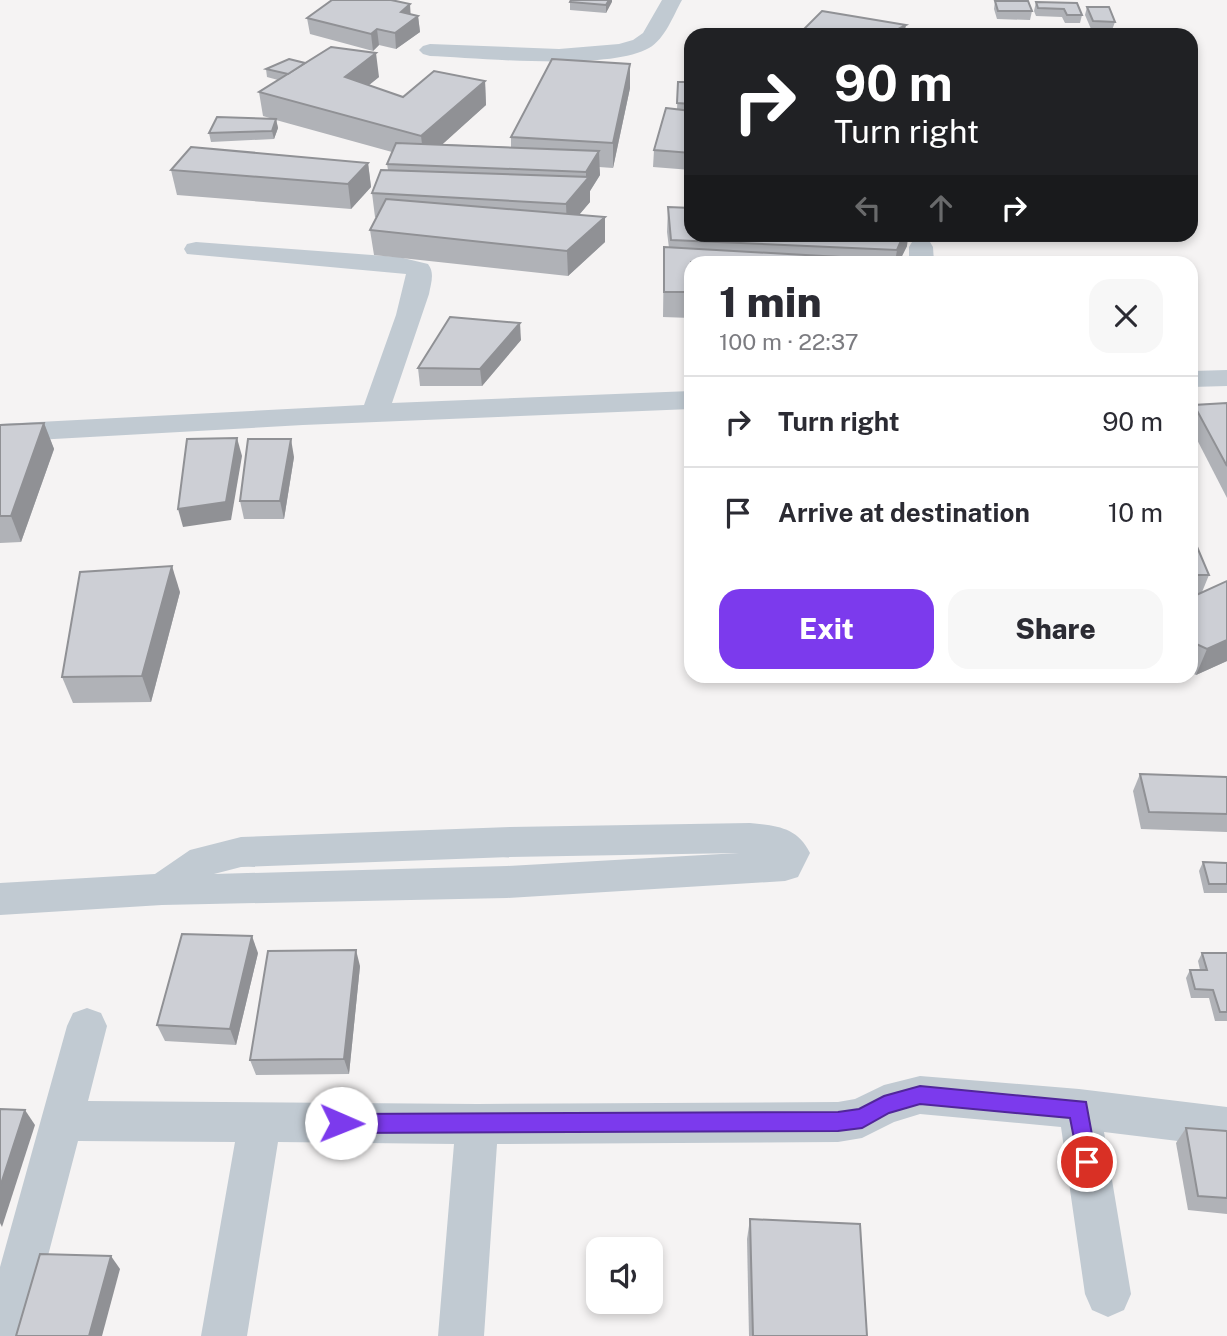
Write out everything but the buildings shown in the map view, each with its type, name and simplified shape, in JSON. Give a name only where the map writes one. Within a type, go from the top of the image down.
[{"type":"street","points":[[430,50],[559,55],[619,50],[640,45],[651,37],[672,0]]},
{"type":"street","points":[[547,79],[559,55]]},
{"type":"street","points":[[196,250],[399,265],[419,269],[422,275],[375,413]]},
{"type":"street","points":[[1198,379],[1227,378]]},
{"type":"street","points":[[0,433],[684,400]]},
{"type":"street","points":[[0,899],[162,889],[507,882],[785,866],[792,853],[781,842],[750,838],[510,842],[242,852],[203,861],[162,889]]},
{"type":"street","points":[[507,882],[510,842]]},
{"type":"street","points":[[4,1336],[87,1026]]},
{"type":"street","points":[[63,1121],[477,1124],[838,1122],[862,1118],[884,1105],[920,1095],[1079,1109],[1227,1127]]},
{"type":"street","points":[[1079,1109],[1108,1294]]},
{"type":"street","points":[[224,1336],[260,1122]]},
{"type":"street","points":[[461,1336],[477,1124]]},
{"type":"route","points":[[341,1123],[838,1122],[862,1118],[884,1105],[920,1095],[1079,1109],[1087,1162]]}]
